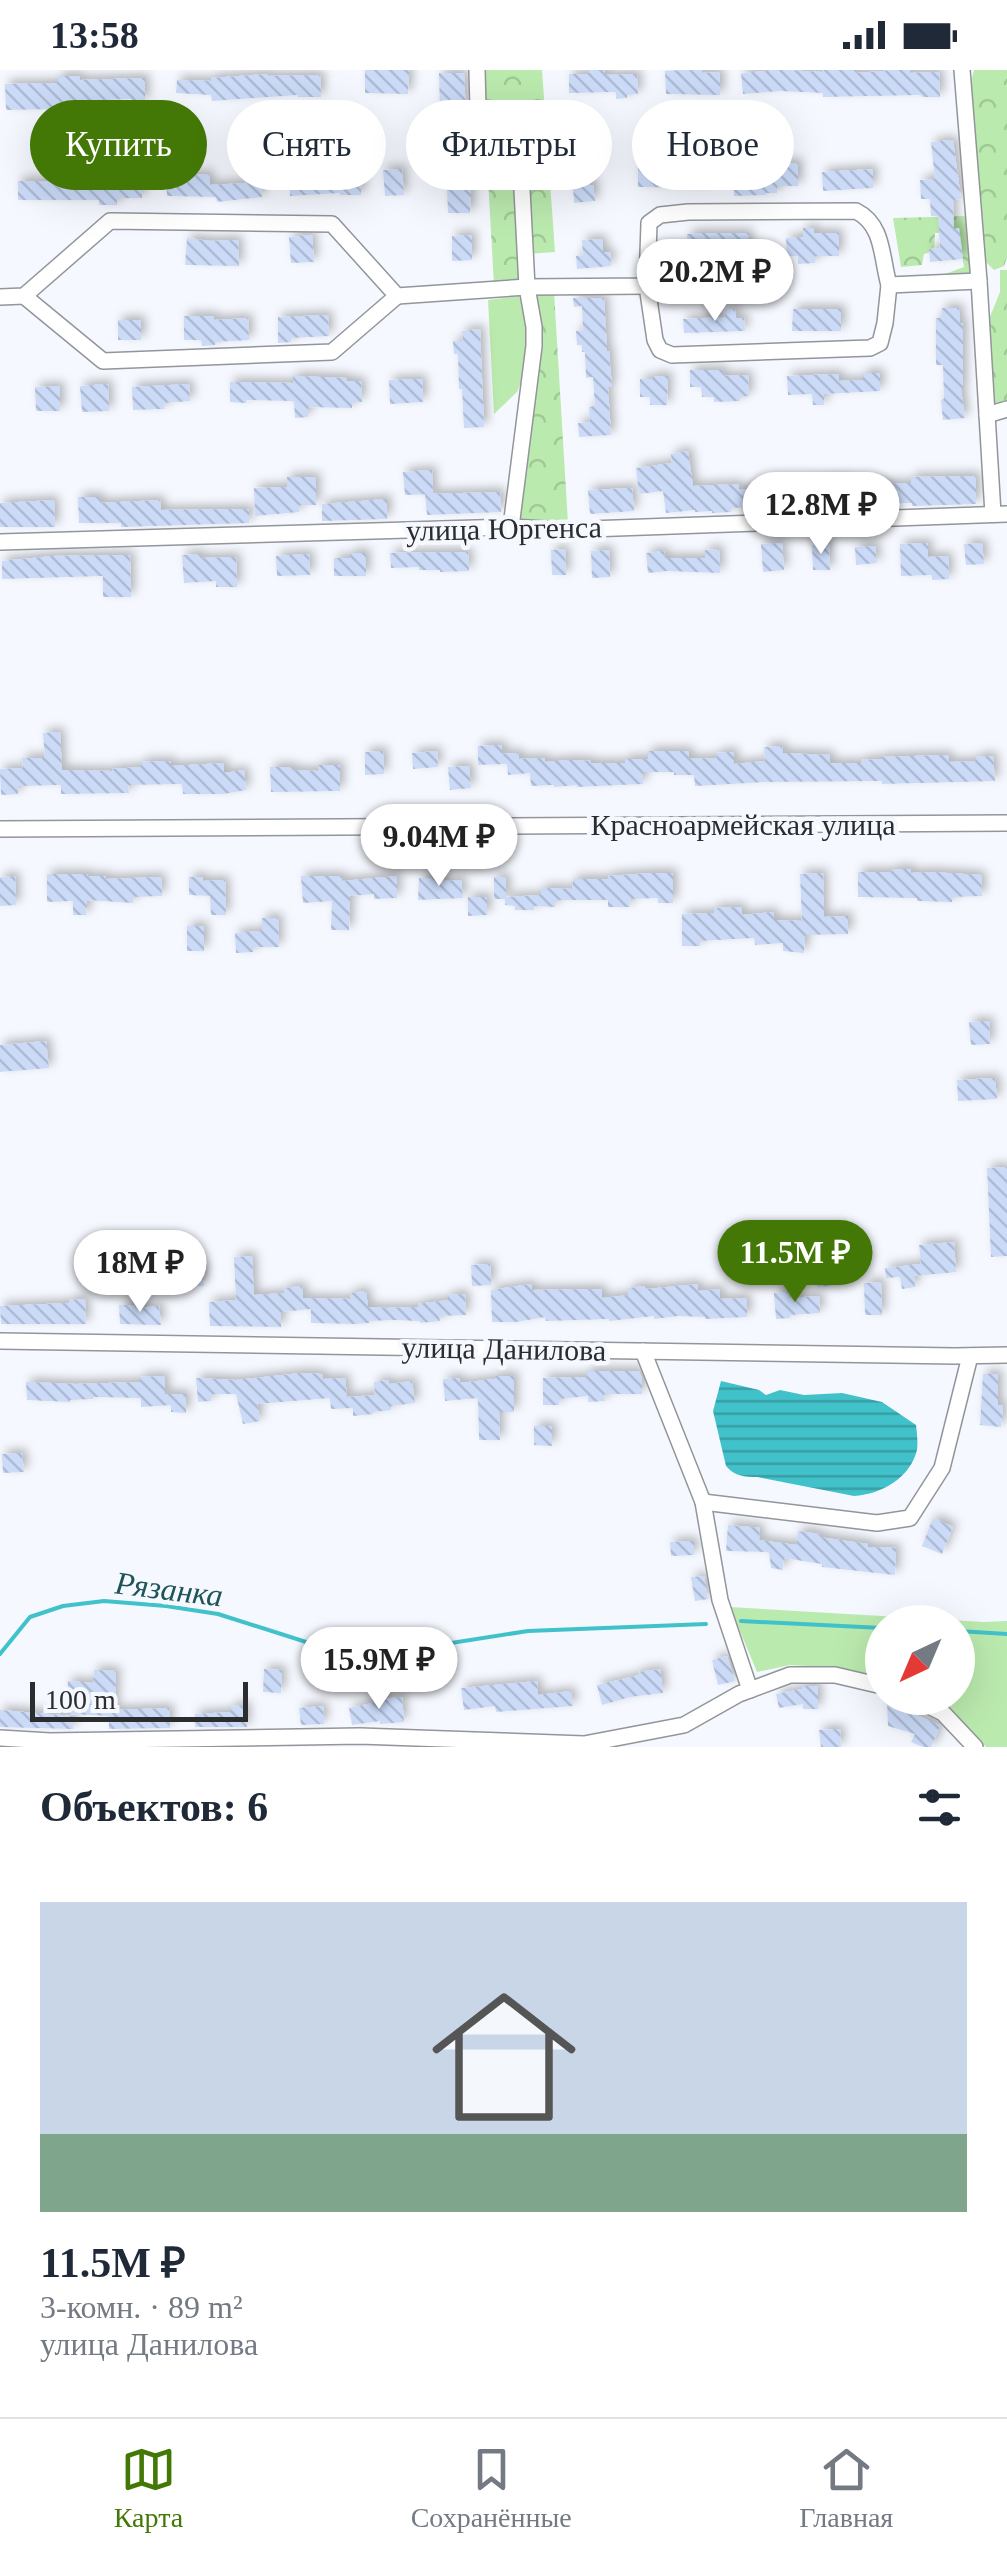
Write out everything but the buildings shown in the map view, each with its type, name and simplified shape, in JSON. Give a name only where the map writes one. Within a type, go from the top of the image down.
[{"type":"street","points":[[477,70],[478,108],[520,151],[527,287],[534,328],[511,527]]},
{"type":"street","points":[[962,70],[987,415],[1000,514]]},
{"type":"street","points":[[856,211],[868,217],[877,231],[889,285],[880,344],[870,348],[672,354],[660,350],[656,340],[647,286],[649,223],[660,215],[688,212],[856,211]]},
{"type":"street","points":[[0,297],[24,296],[110,221],[332,224],[397,296]]},
{"type":"street","points":[[889,285],[979,282]]},
{"type":"street","points":[[24,296],[103,361],[332,352],[397,296],[527,287],[647,286]]},
{"type":"street","points":[[987,415],[1007,409]]},
{"type":"street","name":"улица Юргенса","points":[[0,542],[511,527],[561,530],[1000,514]]},
{"type":"street","name":"Красноармейская улица","points":[[0,830],[1007,823]]},
{"type":"street","name":"улица Данилова","points":[[0,1341],[1007,1355]]},
{"type":"street","points":[[643,1351],[704,1502],[720,1600],[750,1690]]},
{"type":"street","points":[[704,1502],[877,1524],[910,1518],[942,1468],[970,1356]]},
{"type":"street","points":[[0,1738],[68,1741],[360,1736],[584,1744],[684,1725],[790,1674],[835,1675],[865,1682]]},
{"type":"street","points":[[944,1715],[975,1747]]},
{"type":"street","points":[[661,1729],[664,1747]]},
{"type":"green space","points":[[481,70],[542,70],[544,100],[482,100]]},
{"type":"green space","points":[[974,70],[1007,70],[1007,258],[1004,266],[994,270],[980,256],[969,89]]},
{"type":"green space","points":[[489,190],[520,190],[526,281],[494,285]]},
{"type":"green space","points":[[526,190],[551,190],[555,252],[528,254]]},
{"type":"green space","points":[[969,216],[975,275],[944,279],[945,274],[964,267],[958,232],[935,233],[934,251],[924,254],[922,265],[901,267],[893,218]]},
{"type":"green space","points":[[1000,270],[1007,270],[1007,405],[998,408],[993,402],[987,324],[1000,292]]},
{"type":"green space","points":[[531,291],[554,292],[568,523],[518,525]]},
{"type":"green space","points":[[519,296],[529,326],[526,370],[517,392],[494,414],[488,300]]},
{"type":"green space","points":[[730,1607],[865,1615],[865,1674],[790,1665],[757,1672]]},
{"type":"green space","points":[[975,1621],[1007,1621],[1007,1747],[986,1747],[956,1715],[975,1715]]},
{"type":"water","points":[[721,1381],[766,1395],[780,1390],[804,1395],[842,1393],[882,1402],[916,1425],[913,1460],[893,1483],[854,1496],[736,1474],[726,1466],[713,1411]]},
{"type":"waterway","name":"Рязанка","points":[[0,1654],[30,1617],[63,1606],[104,1601],[218,1614],[328,1649],[394,1652],[528,1631],[706,1624]]},
{"type":"waterway","name":"Рязанка","points":[[741,1621],[865,1627]]},
{"type":"waterway","name":"Рязанка","points":[[975,1632],[1007,1634]]}]
